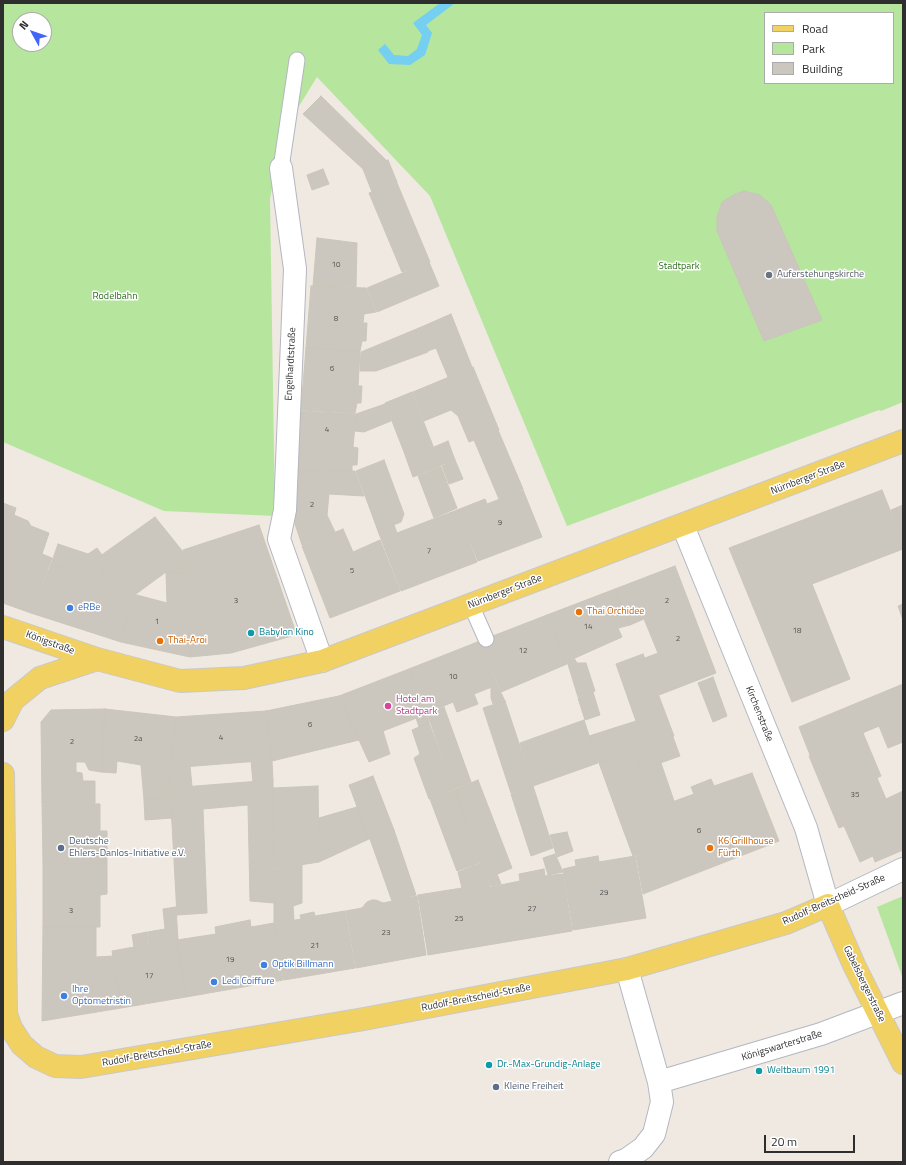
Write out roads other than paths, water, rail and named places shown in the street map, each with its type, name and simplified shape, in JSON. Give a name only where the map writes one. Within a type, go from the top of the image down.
[{"type":"main road","name":"Nürnberger Straße","points":[[97,659],[180,681],[244,678],[322,661],[683,526],[903,441]]},
{"type":"main road","name":"Königstraße","points":[[3,627],[97,659]]},
{"type":"main road","points":[[3,720],[13,700],[40,678],[97,659]]},
{"type":"main road","name":"Rudolf-Breitscheid-Straße","points":[[3,774],[4,998],[7,1032],[36,1057],[56,1066],[81,1066],[364,1019],[627,969],[786,923],[828,905]]},
{"type":"main road","name":"Gabelsbergerstraße","points":[[828,905],[851,960],[903,1063]]},
{"type":"street","name":"Engelhardtstraße","points":[[281,168],[295,269],[285,510],[279,539],[322,661]]},
{"type":"street","name":"Kirchenstraße","points":[[683,526],[806,828],[828,905]]},
{"type":"street","name":"Rudolf-Breitscheid-Straße","points":[[828,905],[903,869]]},
{"type":"street","points":[[620,1162],[626,1160],[643,1148],[654,1134],[662,1102],[660,1082],[627,969]]},
{"type":"street","name":"Königswarterstraße","points":[[660,1082],[821,1034],[903,1003]]},
{"type":"lane","name":"Engelhardtstraße","points":[[281,168],[297,60]]},
{"type":"lane","points":[[471,605],[486,639]]},
{"type":"water","points":[[440,3],[455,3],[426,25],[432,33],[425,55],[410,65],[389,64],[378,50],[385,44],[394,55],[408,56],[417,49],[422,35],[413,23]]},
{"type":"place","name":"Auferstehungskirche","points":[[769,275]]},
{"type":"place","name":"eRBe","points":[[70,608]]},
{"type":"place","name":"Thai Orchidee","points":[[579,612]]},
{"type":"place","name":"Babylon Kino","points":[[251,633]]},
{"type":"place","name":"Thai-Aroi","points":[[160,641]]},
{"type":"place","name":"Hotel am Stadtpark","points":[[388,706]]},
{"type":"place","name":"Deutsche Ehlers-Danlos-Initiative e.V.","points":[[61,848]]},
{"type":"place","name":"K6 Grillhouse Fürth","points":[[710,848]]},
{"type":"place","name":"Optik Billmann","points":[[264,965]]},
{"type":"place","name":"Ledi Coiffure","points":[[214,982]]},
{"type":"place","name":"Ihre Optometristin","points":[[64,996]]},
{"type":"place","name":"Dr.-Max-Grundig-Anlage","points":[[489,1065]]},
{"type":"place","name":"Weltbaum 1991","points":[[759,1071]]},
{"type":"place","name":"Kleine Freiheit","points":[[496,1087]]},
{"type":"park label","name":"Stadtpark","points":[[679,267]]},
{"type":"park label","name":"Rodelbahn","points":[[115,297]]}]
